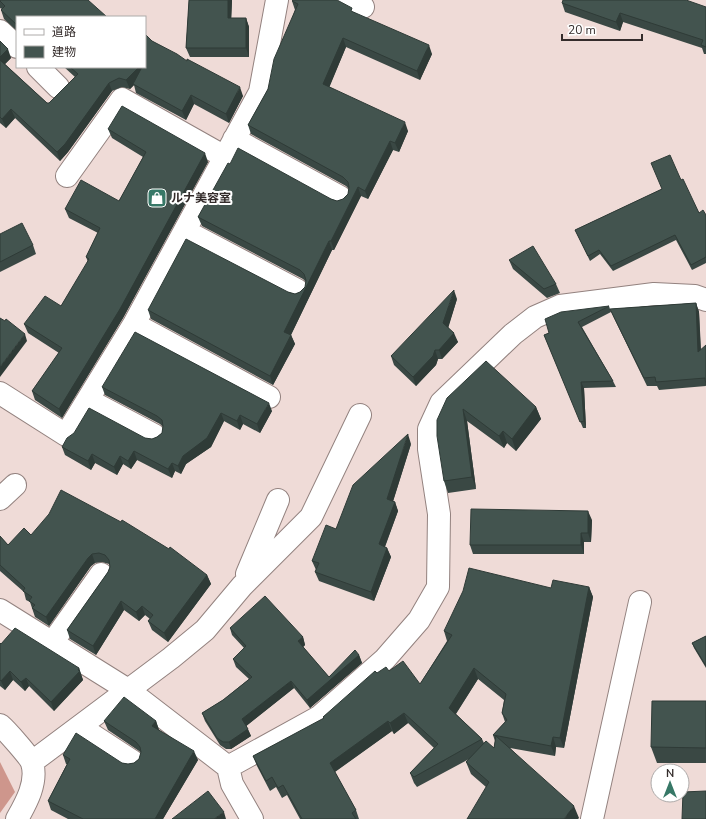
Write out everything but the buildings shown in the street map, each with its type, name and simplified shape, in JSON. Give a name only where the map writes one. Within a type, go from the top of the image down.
[{"type":"street","points":[[0,393],[66,435],[134,324],[260,92],[277,0]]},
{"type":"street","points":[[0,31],[16,47]]},
{"type":"street","points":[[39,68],[58,87]]},
{"type":"street","points":[[67,176],[122,99],[340,197]]},
{"type":"street","points":[[185,231],[297,290]]},
{"type":"street","points":[[228,767],[320,717],[385,659],[419,620],[438,587],[439,514],[429,449],[429,435],[441,403],[513,334],[535,317],[560,306],[654,294],[696,296],[706,300]]},
{"type":"street","points":[[134,324],[269,397]]},
{"type":"street","points":[[88,400],[154,435]]},
{"type":"street","points":[[32,762],[80,727],[205,630],[242,586],[311,517],[360,415]]},
{"type":"street","points":[[242,586],[278,500]]},
{"type":"street","points":[[52,643],[101,574]]},
{"type":"street","points":[[592,819],[596,807],[640,602]]},
{"type":"street","points":[[0,610],[128,690],[228,767],[232,784],[252,819]]},
{"type":"street","points":[[0,725],[32,762],[33,779],[26,802],[17,819]]},
{"type":"street","points":[[80,727],[132,761]]},
{"type":"shaded area","points":[[0,762],[15,792],[0,813]]},
{"type":"place","name":"ルナ美容室","points":[[157,198]]}]
